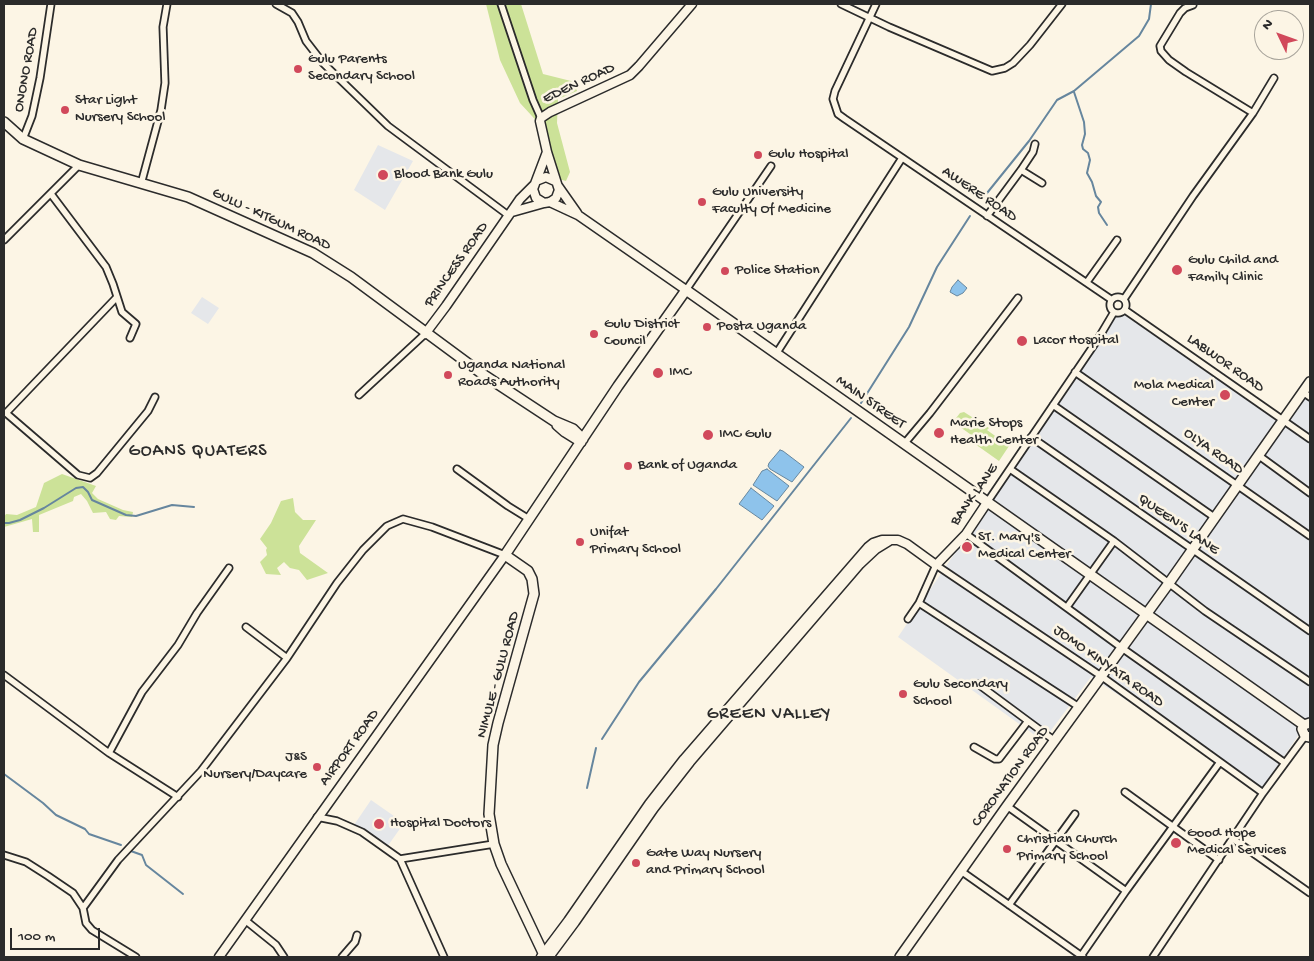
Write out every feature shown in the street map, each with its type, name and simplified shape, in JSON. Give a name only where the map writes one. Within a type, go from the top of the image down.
[{"type":"main road","name":"GULU - KITGUM ROAD","points":[[4,122],[23,139],[79,165],[188,197],[313,253],[351,277],[425,334],[481,373],[582,440]]},
{"type":"main road","name":"MAIN STREET","points":[[686,290],[1146,613],[1308,723]]},
{"type":"main road","points":[[505,555],[686,290]]},
{"type":"main road","name":"CORONATION ROAD","points":[[900,957],[1054,740],[1169,583],[1237,484],[1284,420],[1307,394],[1310,382]]},
{"type":"main road","points":[[573,454],[569,431],[591,428]]},
{"type":"main road","name":"NIMULE - GULU ROAD","points":[[505,555],[528,572],[532,579],[534,594],[500,712],[494,745],[489,814],[494,844],[501,864],[544,956]]},
{"type":"main road","points":[[1308,723],[1302,729],[1308,736]]},
{"type":"street","name":"ONONO ROAD","points":[[23,139],[32,116],[40,78],[51,4]]},
{"type":"street","points":[[141,184],[165,83],[163,27],[167,4]]},
{"type":"street","points":[[276,4],[292,13],[306,41],[323,63],[388,126],[510,214],[556,198],[557,183],[546,177],[535,183]]},
{"type":"street","points":[[502,4],[533,100],[541,118]]},
{"type":"street","name":"EDEN ROAD","points":[[578,215],[557,183],[547,152],[540,121],[541,118],[630,75],[692,4]]},
{"type":"street","points":[[841,4],[889,27],[992,71],[1005,68],[1012,63],[1030,45],[1062,4]]},
{"type":"street","points":[[870,17],[876,4]]},
{"type":"street","points":[[1193,5],[1185,8],[1180,13],[1160,46],[1160,51],[1186,72],[1253,114]]},
{"type":"street","name":"AWERE ROAD","points":[[870,17],[834,91],[833,99],[838,114],[1112,300]]},
{"type":"street","points":[[1124,300],[1193,196],[1253,114],[1274,78]]},
{"type":"street","points":[[987,216],[1021,170],[1035,144]]},
{"type":"street","points":[[547,152],[535,183],[534,194],[540,201],[578,215]]},
{"type":"street","points":[[776,354],[902,158]]},
{"type":"street","points":[[4,240],[79,165]]},
{"type":"street","points":[[686,290],[771,166]]},
{"type":"street","points":[[1021,170],[1042,183]]},
{"type":"street","name":"PRINCESS ROAD","points":[[425,334],[520,199],[535,183]]},
{"type":"street","points":[[51,194],[106,267],[122,312],[136,324],[130,338]]},
{"type":"street","name":"MAIN STREET","points":[[578,215],[686,290]]},
{"type":"street","points":[[1087,282],[1117,240]]},
{"type":"street","points":[[117,297],[6,414],[78,475],[90,478],[97,474],[148,411],[154,397]]},
{"type":"street","points":[[1117,297],[1124,300],[1126,304],[1125,310],[1120,313],[1114,312],[1111,306],[1112,300],[1117,297]]},
{"type":"street","points":[[904,444],[1018,298]]},
{"type":"street","name":"LABWOR ROAD","points":[[1125,310],[1310,439]]},
{"type":"street","name":"BANK LANE","points":[[936,565],[966,534],[1114,312]]},
{"type":"street","points":[[360,394],[425,334]]},
{"type":"street","name":"OLYA ROAD","points":[[1075,372],[1310,536]]},
{"type":"street","points":[[1053,405],[1214,517]]},
{"type":"street","name":"QUEEN'S LANE","points":[[1031,437],[1310,631]]},
{"type":"street","points":[[1258,455],[1310,493]]},
{"type":"street","points":[[457,469],[508,506],[529,518]]},
{"type":"street","points":[[1010,469],[1114,541],[1205,611],[1310,682]]},
{"type":"street","points":[[84,908],[118,860],[202,771],[287,658],[337,583],[363,550],[388,526],[402,519],[409,519],[505,555]]},
{"type":"street","points":[[966,534],[1122,648],[1285,763]]},
{"type":"street","points":[[544,956],[649,804],[860,564],[876,549],[893,539],[907,544],[936,565],[919,603],[908,619]]},
{"type":"street","points":[[1067,607],[1114,541]]},
{"type":"street","name":"AIRPORT ROAD","points":[[218,957],[505,555]]},
{"type":"street","name":"JOMO KINYATA ROAD","points":[[936,565],[1101,676],[1263,793]]},
{"type":"street","points":[[109,753],[142,692],[178,645],[197,613],[229,568]]},
{"type":"street","points":[[919,603],[1079,707]]},
{"type":"street","points":[[246,627],[287,658]]},
{"type":"street","points":[[4,675],[109,753],[178,797]]},
{"type":"street","points":[[978,684],[1054,740]]},
{"type":"street","points":[[974,747],[999,759],[1028,721]]},
{"type":"street","points":[[1153,957],[1263,793],[1308,736]]},
{"type":"street","points":[[961,871],[1082,957],[1126,891],[1220,762]]},
{"type":"street","points":[[1125,792],[1172,828],[1219,860]]},
{"type":"street","points":[[1007,806],[1126,891]]},
{"type":"street","points":[[1009,906],[1075,814]]},
{"type":"street","points":[[318,817],[348,825],[362,832],[400,859],[444,957]]},
{"type":"street","points":[[1233,839],[1310,893]]},
{"type":"street","points":[[400,859],[494,844]]},
{"type":"street","points":[[4,855],[26,862],[72,893],[84,908],[86,923],[92,930],[136,957]]},
{"type":"street","points":[[245,920],[276,945],[284,957]]},
{"type":"street","points":[[342,957],[355,942],[357,935]]},
{"type":"shaded area","name":"Blood Bank Gulu","points":[[378,145],[413,161],[385,210],[354,190]]},
{"type":"shaded area","points":[[202,297],[219,308],[208,324],[191,313]]},
{"type":"shaded area","points":[[1117,314],[1123,314],[1282,424],[1310,384],[1310,721],[1308,721],[1262,789],[1091,677],[1043,741],[898,637]]},
{"type":"shaded area","name":"Hospital Doctors","points":[[371,800],[404,823],[387,847],[354,825]]},
{"type":"green space","points":[[486,4],[521,4],[543,74],[575,82],[577,91],[558,99],[557,123],[570,172],[566,181],[559,179],[543,128],[520,103],[500,60]]},
{"type":"green space","points":[[964,412],[989,428],[987,430],[1009,446],[999,461],[975,444],[977,439],[953,422],[960,413]]},
{"type":"green space","points":[[62,474],[96,486],[92,493],[98,499],[123,510],[133,512],[132,517],[119,516],[116,520],[110,519],[106,512],[93,513],[81,494],[74,497],[73,501],[39,515],[39,532],[33,532],[32,519],[4,527],[4,517],[6,514],[17,515],[36,507],[44,483]]},
{"type":"green space","points":[[293,498],[295,512],[303,520],[316,520],[299,546],[300,553],[328,573],[307,580],[299,570],[290,568],[284,562],[277,568],[281,575],[266,574],[260,562],[267,555],[267,548],[260,539],[271,523],[281,501]]},
{"type":"water","points":[[958,280],[967,288],[957,296],[950,292]]},
{"type":"water","points":[[780,450],[804,467],[792,482],[768,466]]},
{"type":"water","points":[[767,469],[789,486],[777,501],[753,485],[762,471]]},
{"type":"water","points":[[751,488],[774,506],[762,520],[739,504]]},
{"type":"waterway","points":[[983,198],[1029,141],[1057,100],[1074,91],[1139,36],[1149,19],[1151,4]]},
{"type":"waterway","points":[[1074,92],[1084,122],[1085,134],[1082,145],[1083,149],[1088,153],[1090,160],[1087,173],[1096,196],[1101,202],[1098,207],[1099,213],[1107,225]]},
{"type":"waterway","points":[[861,403],[909,327],[937,267],[970,216]]},
{"type":"waterway","points":[[602,739],[639,682],[716,589],[851,418]]},
{"type":"waterway","points":[[4,523],[20,520],[76,488],[83,487],[92,500],[126,515],[136,516],[172,505],[194,507]]},
{"type":"waterway","points":[[587,788],[596,748]]},
{"type":"waterway","points":[[4,774],[56,815],[85,829],[89,834],[121,845]]},
{"type":"waterway","points":[[128,850],[142,855],[146,865],[183,894]]},
{"type":"place","name":"Gulu Parents Secondary School","points":[[298,69]]},
{"type":"place","name":"Star Light Nursery School","points":[[65,110]]},
{"type":"place","name":"Gulu Hospital","points":[[758,155]]},
{"type":"place","name":"Blood Bank Gulu","points":[[383,175]]},
{"type":"place","name":"Gulu University Faculty Of Medicine","points":[[702,202]]},
{"type":"place","name":"Gulu Child and Family Clinic","points":[[1177,270]]},
{"type":"place","name":"Police Station","points":[[725,271]]},
{"type":"place","name":"Posta Uganda","points":[[707,327]]},
{"type":"place","name":"Gulu District Council","points":[[594,334]]},
{"type":"place","name":"Lacor Hospital","points":[[1022,341]]},
{"type":"place","name":"IMC","points":[[658,373]]},
{"type":"place","name":"Uganda National Roads Authority","points":[[448,375]]},
{"type":"place","name":"Mola Medical Center","points":[[1225,395]]},
{"type":"place","name":"Marie Stops Health Center","points":[[939,433]]},
{"type":"place","name":"IMC Gulu","points":[[708,435]]},
{"type":"place","name":"Bank of Uganda","points":[[628,466]]},
{"type":"place","name":"Unifat Primary School","points":[[580,542]]},
{"type":"place","name":"ST. Mary's Medical Center","points":[[967,547]]},
{"type":"place","name":"Gulu Secondary School","points":[[903,694]]},
{"type":"place","name":"J&S Nursery/Daycare","points":[[317,767]]},
{"type":"place","name":"Hospital Doctors","points":[[379,824]]},
{"type":"place","name":"Good Hope Medical Services","points":[[1176,843]]},
{"type":"place","name":"Christian Church Primary School","points":[[1007,849]]},
{"type":"place","name":"Gate Way Nursery and Primary School","points":[[636,863]]},
{"type":"district","name":"GOANS QUATERS","points":[[198,452]]},
{"type":"district","name":"GREEN VALLEY","points":[[769,715]]}]
